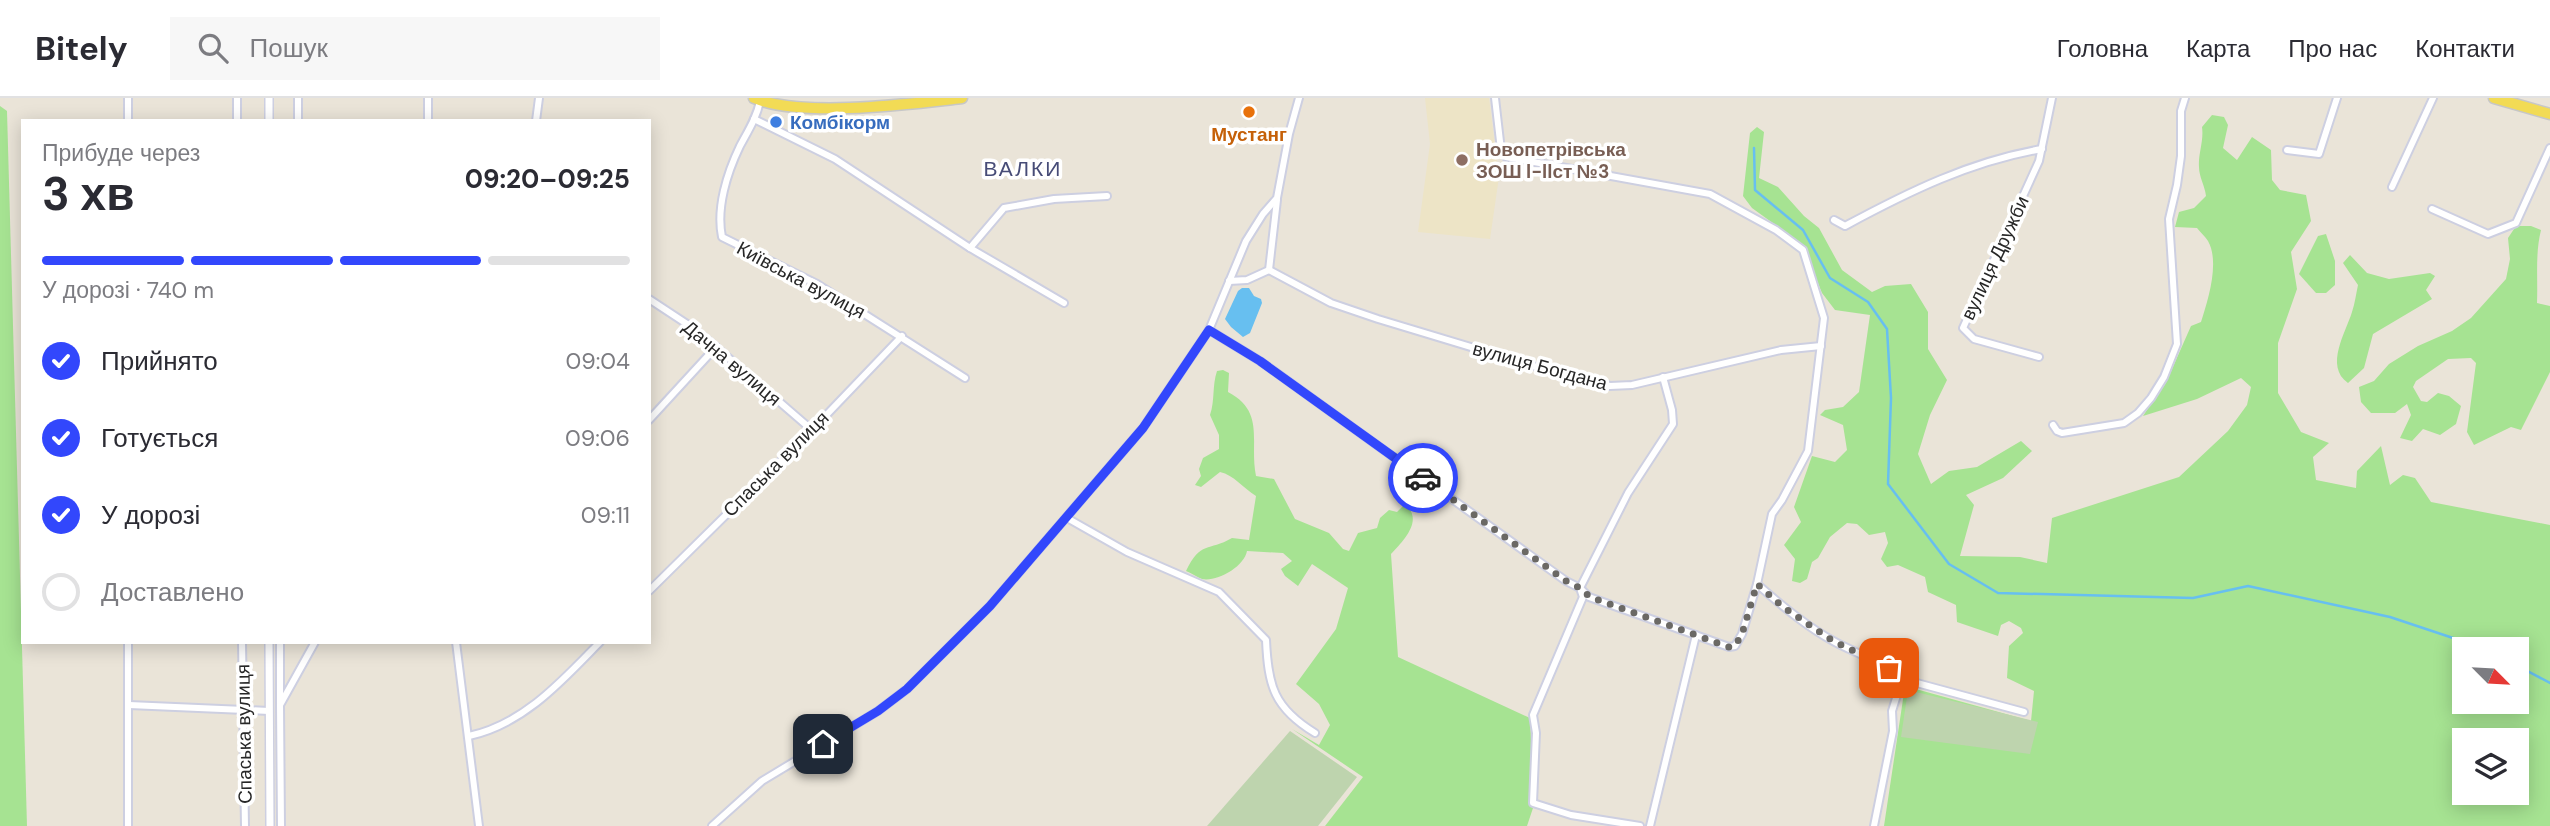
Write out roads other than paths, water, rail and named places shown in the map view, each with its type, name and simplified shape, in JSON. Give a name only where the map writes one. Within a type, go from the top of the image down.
[{"type":"main road","points":[[757,99],[775,105],[802,108],[962,98]]},
{"type":"main road","points":[[2494,98],[2550,114]]},
{"type":"street","points":[[128,98],[128,119]]},
{"type":"street","points":[[237,98],[237,119]]},
{"type":"street","points":[[269,98],[269,119]]},
{"type":"street","points":[[298,98],[298,119]]},
{"type":"street","points":[[428,98],[428,119]]},
{"type":"street","points":[[536,119],[539,98]]},
{"type":"street","points":[[1229,281],[1247,280],[1269,270],[1277,198],[1299,98]]},
{"type":"street","points":[[1209,330],[1260,361],[1590,597],[1722,644],[1735,646],[1739,642],[1757,584],[1772,514],[1808,451],[1824,318],[1803,250],[1776,230],[1710,194],[1506,158],[1502,150],[1494,98]]},
{"type":"street","name":"вулиця Дружби","points":[[2039,357],[1974,339],[1965,333],[1963,328],[2007,235],[2042,149],[2052,98]]},
{"type":"street","points":[[2053,425],[2062,433],[2124,423],[2138,413],[2164,377],[2177,344],[2169,219],[2177,185],[2181,111],[2185,98]]},
{"type":"street","points":[[2287,150],[2319,154],[2337,98]]},
{"type":"street","points":[[2392,187],[2433,98]]},
{"type":"street","name":"Київська вулиця","points":[[757,99],[754,119],[738,150],[727,182],[719,222],[722,237],[817,284],[965,378]]},
{"type":"street","points":[[754,119],[835,159],[970,248],[1063,303]]},
{"type":"street","points":[[2431,209],[2488,234],[2516,223],[2550,148]]},
{"type":"street","points":[[1834,220],[1845,226],[1943,177],[2042,149]]},
{"type":"street","points":[[970,248],[1004,208],[1054,199],[1107,196]]},
{"type":"street","points":[[712,826],[762,781],[878,711],[907,689],[990,606],[1143,428],[1209,330],[1246,242],[1277,198]]},
{"type":"street","name":"вулиця Богдана","points":[[1269,270],[1331,303],[1570,377],[1610,386],[1632,385],[1780,350],[1821,346]]},
{"type":"street","name":"Дачна вулиця","points":[[651,300],[690,326],[812,429]]},
{"type":"street","name":"Спаська вулиця","points":[[651,589],[901,336]]},
{"type":"street","points":[[651,418],[716,347]]},
{"type":"street","points":[[1640,826],[1570,815],[1533,803],[1536,733],[1534,715],[1583,597],[1580,588],[1628,493],[1673,424],[1663,377]]},
{"type":"street","points":[[1067,518],[1127,552],[1219,592],[1266,640],[1267,668],[1276,698],[1294,720],[1315,733]]},
{"type":"street","points":[[1757,584],[1783,607],[1833,641],[1889,668],[1902,679],[2024,712]]},
{"type":"street","points":[[1650,826],[1696,635]]},
{"type":"street","points":[[128,644],[128,826]]},
{"type":"street","name":"Спаська вулиця","points":[[242,644],[245,826]]},
{"type":"street","name":"Спаська вулиця","points":[[269,644],[270,826]]},
{"type":"street","points":[[280,644],[281,826]]},
{"type":"street","points":[[280,705],[314,644]]},
{"type":"street","points":[[456,644],[480,826]]},
{"type":"street","points":[[469,736],[503,726],[551,693],[598,644]]},
{"type":"street","points":[[1874,826],[1893,732],[1892,711],[1902,679]]},
{"type":"street","points":[[128,705],[269,711]]},
{"type":"water","points":[[1242,288],[1249,288],[1262,303],[1250,333],[1243,337],[1225,319]]},
{"type":"waterway","points":[[1754,148],[1755,190],[1803,230],[1830,278],[1868,302],[1887,329],[1891,398],[1888,484],[1949,564],[1998,593],[2193,598],[2248,586],[2390,617],[2452,638]]},
{"type":"waterway","points":[[2529,672],[2550,683]]},
{"type":"place","name":"Мустанг","points":[[1249,112]]},
{"type":"place","name":"Комбікорм","points":[[776,122]]},
{"type":"place","name":"Новопетрівська ЗОШ I-IIст №3","points":[[1462,160]]},
{"type":"district","name":"ВАЛКИ","points":[[1023,169]]}]
